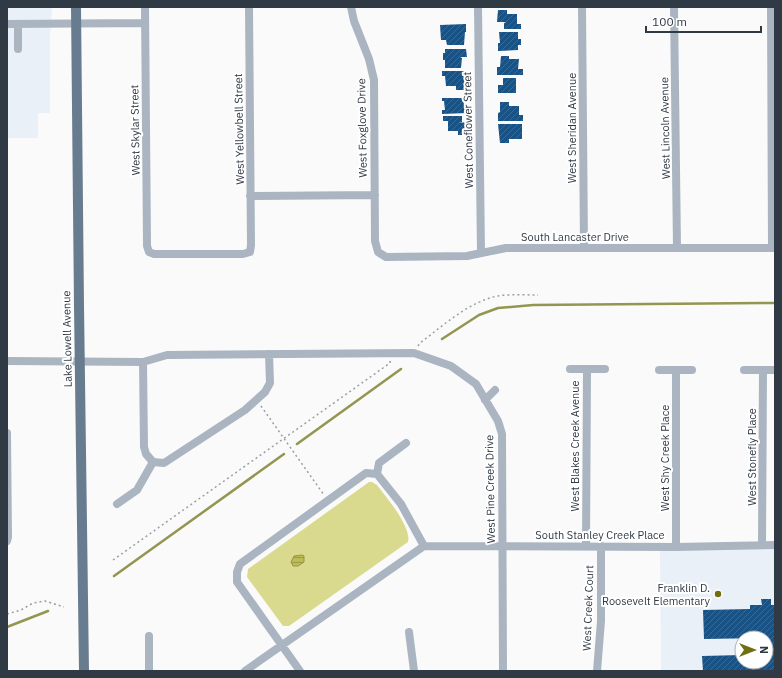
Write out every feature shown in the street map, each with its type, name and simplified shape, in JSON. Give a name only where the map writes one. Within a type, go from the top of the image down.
[{"type":"main road","name":"Lake Lowell Avenue","points":[[76,7],[79,362],[84,671]]},
{"type":"street","name":"West Skylar Street","points":[[145,7],[147,246],[149,252],[154,254],[243,254],[250,252]]},
{"type":"street","name":"West Yellowbell Street","points":[[248,7],[250,252]]},
{"type":"street","name":"West Foxglove Drive","points":[[351,7],[354,20],[370,59],[374,80],[375,241],[378,252]]},
{"type":"street","name":"West Coneflower Street","points":[[478,7],[481,253]]},
{"type":"street","name":"West Sheridan Avenue","points":[[582,7],[584,248]]},
{"type":"street","name":"West Lincoln Avenue","points":[[674,7],[677,248]]},
{"type":"street","points":[[771,7],[774,248]]},
{"type":"street","points":[[7,24],[145,23]]},
{"type":"street","points":[[18,24],[18,49]]},
{"type":"street","points":[[250,196],[375,195]]},
{"type":"street","name":"South Lancaster Drive","points":[[378,252],[386,257],[467,256],[506,248],[774,248]]},
{"type":"street","name":"West Pine Creek Drive","points":[[7,361],[143,362],[167,355],[414,353],[451,366],[476,384],[498,421],[502,434],[503,671]]},
{"type":"street","points":[[143,362],[144,447],[146,454],[153,462],[164,463],[257,400],[270,383],[269,354]]},
{"type":"street","name":"West Blakes Creek Avenue","points":[[570,369],[605,369]]},
{"type":"street","name":"West Blakes Creek Avenue","points":[[586,546],[587,369]]},
{"type":"street","points":[[659,370],[692,370]]},
{"type":"street","name":"West Shy Creek Place","points":[[676,370],[676,547]]},
{"type":"street","points":[[744,370],[775,370]]},
{"type":"street","name":"West Stonefly Place","points":[[762,545],[763,370]]},
{"type":"street","points":[[485,400],[495,390]]},
{"type":"street","points":[[7,433],[7,541]]},
{"type":"street","points":[[377,474],[379,463],[406,443]]},
{"type":"street","points":[[117,504],[137,490],[153,462]]},
{"type":"street","points":[[245,671],[282,646],[424,546],[401,504],[377,474],[366,473],[240,564],[237,572],[238,582],[282,646],[300,671]]},
{"type":"street","name":"South Stanley Creek Place","points":[[424,546],[676,547],[775,545]]},
{"type":"street","name":"West Creek Court","points":[[597,671],[601,621],[601,546]]},
{"type":"street","points":[[409,632],[414,671]]},
{"type":"street","points":[[149,636],[149,671]]},
{"type":"path","points":[[414,353],[420,343],[478,302],[498,296],[538,295]]},
{"type":"path","points":[[113,560],[390,363],[390,353]]},
{"type":"path","points":[[257,400],[328,500]]},
{"type":"path","points":[[7,614],[20,610],[33,603],[45,601],[64,607]]},
{"type":"shaded area","points":[[7,7],[52,7],[50,36],[50,113],[38,113],[38,138],[7,138]]},
{"type":"shaded area","points":[[369,482],[377,485],[392,504],[406,528],[408,542],[289,626],[283,626],[247,577],[248,569]]},
{"type":"shaded area","name":"Franklin D. Roosevelt Elementary","points":[[775,549],[775,671],[661,671],[660,550]]},
{"type":"shaded area","points":[[294,556],[304,556],[304,562],[298,566],[293,566],[291,562]]},
{"type":"building","points":[[498,10],[507,10],[507,14],[517,14],[517,24],[521,24],[521,29],[504,29],[504,23],[506,22],[497,22]]},
{"type":"building","points":[[466,24],[464,45],[447,45],[446,40],[441,40],[440,25]]},
{"type":"building","points":[[499,32],[518,32],[518,39],[521,39],[521,45],[518,45],[518,50],[498,51],[498,43],[500,43]]},
{"type":"building","points":[[445,49],[466,49],[467,57],[460,57],[462,58],[461,68],[445,68],[443,53],[445,53]]},
{"type":"building","points":[[501,56],[509,56],[509,59],[519,59],[518,69],[523,69],[523,75],[497,75],[497,67],[500,67]]},
{"type":"building","points":[[442,71],[467,71],[467,79],[465,79],[464,90],[456,90],[456,86],[446,86],[445,76],[442,76]]},
{"type":"building","points":[[503,78],[516,78],[516,93],[498,93],[498,85],[503,85]]},
{"type":"building","points":[[442,98],[463,98],[464,105],[467,105],[467,113],[442,114],[442,110],[445,110],[444,101],[442,101]]},
{"type":"building","points":[[500,102],[509,102],[509,106],[519,106],[519,115],[523,115],[523,121],[498,121]]},
{"type":"building","points":[[443,116],[462,116],[462,122],[459,123],[467,122],[467,135],[458,135],[458,131],[448,131],[448,121],[443,121]]},
{"type":"building","points":[[498,124],[522,124],[522,139],[509,139],[509,143],[500,143]]},
{"type":"building","points":[[761,599],[771,599],[771,605],[775,605],[775,671],[703,671],[702,656],[734,655],[734,670],[774,670],[774,630],[734,630],[734,639],[704,639],[703,610],[750,609],[750,605],[762,605]]},
{"type":"waterway","points":[[442,339],[479,315],[498,308],[533,305],[775,303]]},
{"type":"waterway","points":[[297,444],[401,369]]},
{"type":"waterway","points":[[114,576],[284,454]]},
{"type":"waterway","points":[[7,627],[48,611]]},
{"type":"place","name":"Franklin D. Roosevelt Elementary","points":[[718,594]]}]
